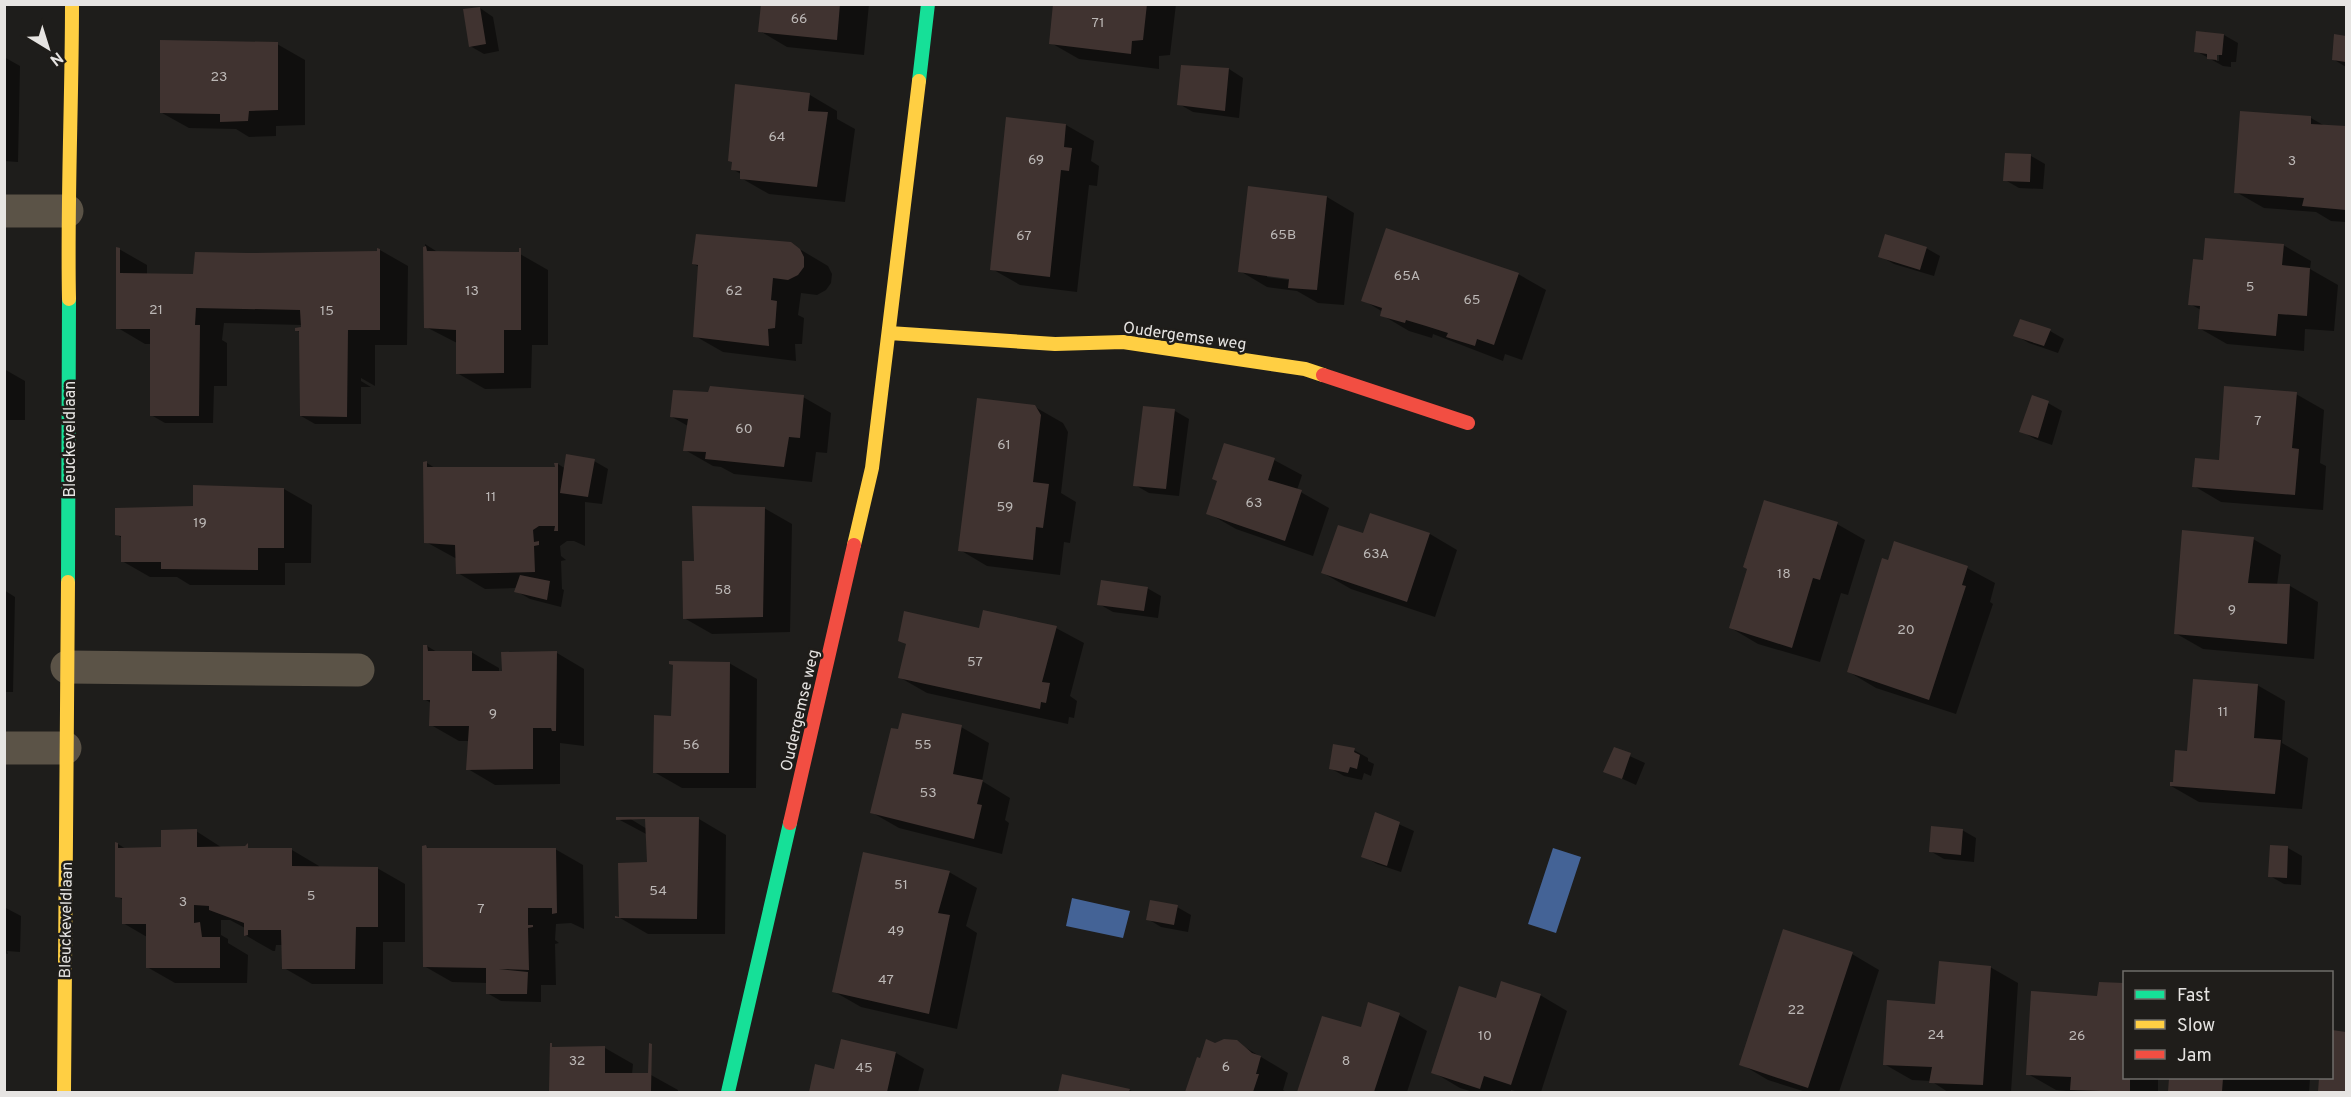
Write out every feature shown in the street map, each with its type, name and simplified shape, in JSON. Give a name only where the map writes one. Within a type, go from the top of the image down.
[{"type":"street","name":"Bleuckeveldlaan","points":[[64,1092],[65,748],[70,384],[68,211],[72,4]]},
{"type":"street","name":"Oudergemse weg","points":[[728,1092],[873,468],[928,4]]},
{"type":"street","points":[[4,211],[68,211]]},
{"type":"street","name":"Oudergemse weg","points":[[889,333],[1055,344],[1123,342],[1210,354],[1305,369],[1468,423]]},
{"type":"street","points":[[67,666],[358,670]]},
{"type":"street","points":[[4,748],[65,748]]},
{"type":"water","points":[[1553,848],[1581,857],[1556,933],[1528,924]]},
{"type":"water","points":[[1072,898],[1130,911],[1123,938],[1066,926]]},
{"type":"building","points":[[761,4],[840,4],[837,40],[758,32]]},
{"type":"building","points":[[1053,4],[1147,4],[1143,40],[1132,41],[1131,54],[1049,44]]},
{"type":"building","points":[[480,7],[486,44],[469,47],[463,9]]},
{"type":"building","points":[[2196,31],[2224,34],[2222,55],[2217,55],[2217,60],[2207,59],[2207,54],[2194,52]]},
{"type":"building","points":[[2334,34],[2346,36],[2346,62],[2332,60]]},
{"type":"building","points":[[160,40],[278,42],[278,110],[249,111],[248,121],[220,122],[220,114],[160,113]]},
{"type":"building","points":[[1181,65],[1229,68],[1225,111],[1177,105]]},
{"type":"building","points":[[735,84],[810,93],[808,111],[828,112],[817,187],[740,179],[740,171],[731,170],[732,162],[728,161]]},
{"type":"building","points":[[2240,111],[2311,116],[2311,124],[2346,126],[2346,210],[2302,206],[2304,198],[2234,193]]},
{"type":"building","points":[[1006,117],[1066,124],[1064,147],[1072,148],[1069,171],[1061,170],[1050,277],[990,270]]},
{"type":"building","points":[[2005,153],[2031,154],[2030,182],[2003,181]]},
{"type":"building","points":[[1248,186],[1327,196],[1317,290],[1288,288],[1289,279],[1238,272]]},
{"type":"building","points":[[1386,228],[1519,273],[1494,345],[1477,339],[1475,346],[1446,337],[1448,333],[1426,326],[1380,316],[1382,308],[1361,301]]},
{"type":"building","points":[[696,234],[791,242],[800,249],[804,257],[804,267],[798,275],[788,280],[773,278],[771,300],[777,301],[775,328],[768,329],[769,346],[693,337],[698,265],[692,264]]},
{"type":"building","points":[[1885,234],[1927,247],[1920,270],[1878,257]]},
{"type":"building","points":[[2205,238],[2284,244],[2282,265],[2310,268],[2307,316],[2278,314],[2276,336],[2198,329],[2200,306],[2188,305],[2193,259],[2203,260]]},
{"type":"building","points":[[426,246],[427,251],[519,252],[521,248],[521,330],[504,330],[504,373],[456,374],[456,330],[424,328],[423,247]]},
{"type":"building","points":[[116,247],[120,248],[120,273],[193,274],[195,252],[377,251],[377,248],[380,249],[380,330],[348,330],[347,417],[300,416],[299,331],[295,331],[295,328],[301,327],[300,310],[196,308],[195,325],[200,325],[199,416],[150,416],[150,329],[116,329]]},
{"type":"building","points":[[2020,319],[2051,329],[2044,346],[2013,336]]},
{"type":"building","points":[[710,386],[804,395],[800,438],[789,437],[784,467],[705,459],[706,452],[683,451],[688,419],[670,417],[673,390],[708,392]]},
{"type":"building","points":[[2224,386],[2297,392],[2292,448],[2299,449],[2295,495],[2192,487],[2195,458],[2219,460]]},
{"type":"building","points":[[2032,395],[2049,401],[2038,438],[2019,432]]},
{"type":"building","points":[[977,398],[1035,405],[1041,415],[1033,482],[1049,484],[1043,528],[1036,527],[1033,560],[958,551]]},
{"type":"building","points":[[1143,406],[1175,409],[1166,489],[1133,486]]},
{"type":"building","points":[[1224,443],[1275,458],[1268,480],[1302,490],[1285,541],[1206,514],[1217,481],[1212,479]]},
{"type":"building","points":[[566,454],[595,459],[588,497],[560,493]]},
{"type":"building","points":[[427,461],[427,467],[555,467],[554,463],[558,463],[558,531],[554,531],[555,526],[539,526],[533,530],[534,542],[539,541],[539,545],[534,546],[535,572],[456,574],[455,545],[424,543],[423,462]]},
{"type":"building","points":[[193,485],[284,488],[284,548],[258,548],[258,570],[161,569],[161,562],[121,562],[121,536],[115,535],[115,508],[193,506]]},
{"type":"building","points":[[1764,500],[1838,522],[1820,580],[1813,578],[1792,648],[1729,628],[1747,569],[1743,567]]},
{"type":"building","points":[[692,506],[765,507],[763,617],[683,619],[682,561],[694,561]]},
{"type":"building","points":[[1370,513],[1430,533],[1407,602],[1321,573],[1338,525],[1363,533]]},
{"type":"building","points":[[2182,530],[2254,537],[2248,583],[2290,584],[2287,644],[2174,634]]},
{"type":"building","points":[[1894,541],[1968,566],[1962,585],[1966,586],[1929,700],[1847,672],[1882,558],[1888,560]]},
{"type":"building","points":[[520,575],[550,581],[547,600],[514,592]]},
{"type":"building","points":[[1101,580],[1148,587],[1144,611],[1097,605]]},
{"type":"building","points":[[983,610],[1057,626],[1042,682],[1050,683],[1046,703],[1041,702],[1040,709],[898,678],[906,644],[898,641],[904,611],[979,628]]},
{"type":"building","points":[[423,645],[427,645],[428,651],[472,651],[472,671],[502,671],[501,652],[557,651],[556,731],[552,731],[551,728],[533,728],[533,769],[466,770],[469,726],[429,726],[430,700],[423,700]]},
{"type":"building","points":[[669,661],[730,662],[729,773],[653,773],[654,715],[671,716],[673,665],[669,664]]},
{"type":"building","points":[[2193,679],[2258,684],[2254,738],[2281,740],[2275,794],[2170,786],[2170,782],[2173,782],[2175,750],[2187,751]]},
{"type":"building","points":[[902,713],[962,725],[953,774],[983,780],[977,804],[982,805],[974,839],[870,813],[891,728],[898,729]]},
{"type":"building","points":[[1333,744],[1355,748],[1354,752],[1360,755],[1357,769],[1350,767],[1348,773],[1329,769]]},
{"type":"building","points":[[1614,747],[1631,753],[1622,779],[1603,772]]},
{"type":"building","points":[[1375,812],[1400,822],[1387,866],[1361,857]]},
{"type":"building","points":[[616,817],[699,817],[697,919],[615,918],[615,916],[619,917],[618,863],[647,862],[645,819],[616,820]]},
{"type":"building","points":[[1931,826],[1963,829],[1961,855],[1929,852]]},
{"type":"building","points":[[197,829],[197,847],[245,846],[248,843],[248,848],[292,848],[292,866],[378,867],[378,927],[356,927],[355,969],[282,969],[281,930],[248,930],[248,935],[244,936],[244,923],[209,910],[209,906],[194,905],[194,923],[200,922],[202,937],[220,937],[220,968],[146,968],[146,924],[122,924],[122,898],[115,897],[115,842],[118,843],[118,848],[161,847],[161,830]]},
{"type":"building","points":[[426,845],[427,848],[556,848],[557,913],[552,914],[552,908],[528,908],[528,925],[533,925],[528,928],[529,970],[499,969],[528,972],[527,994],[486,994],[486,968],[423,967],[422,846]]},
{"type":"building","points":[[2270,845],[2288,846],[2287,878],[2268,877]]},
{"type":"building","points":[[863,852],[950,871],[938,913],[950,915],[929,1014],[832,992]]},
{"type":"building","points":[[1150,900],[1178,905],[1174,925],[1146,920]]},
{"type":"building","points":[[1783,929],[1853,952],[1808,1088],[1739,1065]]},
{"type":"building","points":[[1939,961],[1991,966],[1983,1085],[1929,1083],[1932,1067],[1883,1065],[1887,1000],[1935,1004]]},
{"type":"building","points":[[1501,981],[1541,994],[1511,1085],[1484,1076],[1480,1089],[1431,1073],[1459,986],[1496,998]]},
{"type":"building","points":[[2099,982],[2123,983],[2123,1079],[2130,1079],[2130,1092],[2070,1090],[2071,1077],[2026,1075],[2031,991],[2097,996]]},
{"type":"building","points":[[1368,1002],[1400,1013],[1374,1092],[1297,1092],[1322,1016],[1361,1027]]},
{"type":"building","points":[[2333,1030],[2346,1032],[2346,1092],[2318,1092],[2319,1079],[2333,1079]]},
{"type":"building","points":[[841,1039],[896,1052],[887,1092],[809,1092],[815,1064],[834,1069]]},
{"type":"building","points":[[1206,1039],[1215,1043],[1224,1039],[1237,1040],[1252,1053],[1261,1056],[1256,1074],[1259,1074],[1253,1092],[1185,1092]]},
{"type":"building","points":[[550,1043],[552,1047],[605,1046],[605,1073],[648,1073],[649,1043],[652,1044],[651,1092],[549,1092]]},
{"type":"building","points":[[1062,1074],[1130,1089],[1129,1092],[1058,1092]]},
{"type":"building","points":[[2169,1079],[2223,1079],[2222,1092],[2168,1092]]},
{"type":"traffic: fast","points":[[919,81],[928,4]]},
{"type":"traffic: fast","points":[[68,582],[69,299]]},
{"type":"traffic: fast","points":[[728,1092],[790,823]]},
{"type":"traffic: slow","points":[[69,299],[72,4]]},
{"type":"traffic: slow","points":[[854,545],[872,468],[919,81]]},
{"type":"traffic: slow","points":[[889,333],[1055,344],[1123,342],[1305,369],[1323,375]]},
{"type":"traffic: slow","points":[[64,1092],[68,582]]},
{"type":"traffic: jam","points":[[1323,375],[1468,423]]},
{"type":"traffic: jam","points":[[790,823],[854,545]]}]
